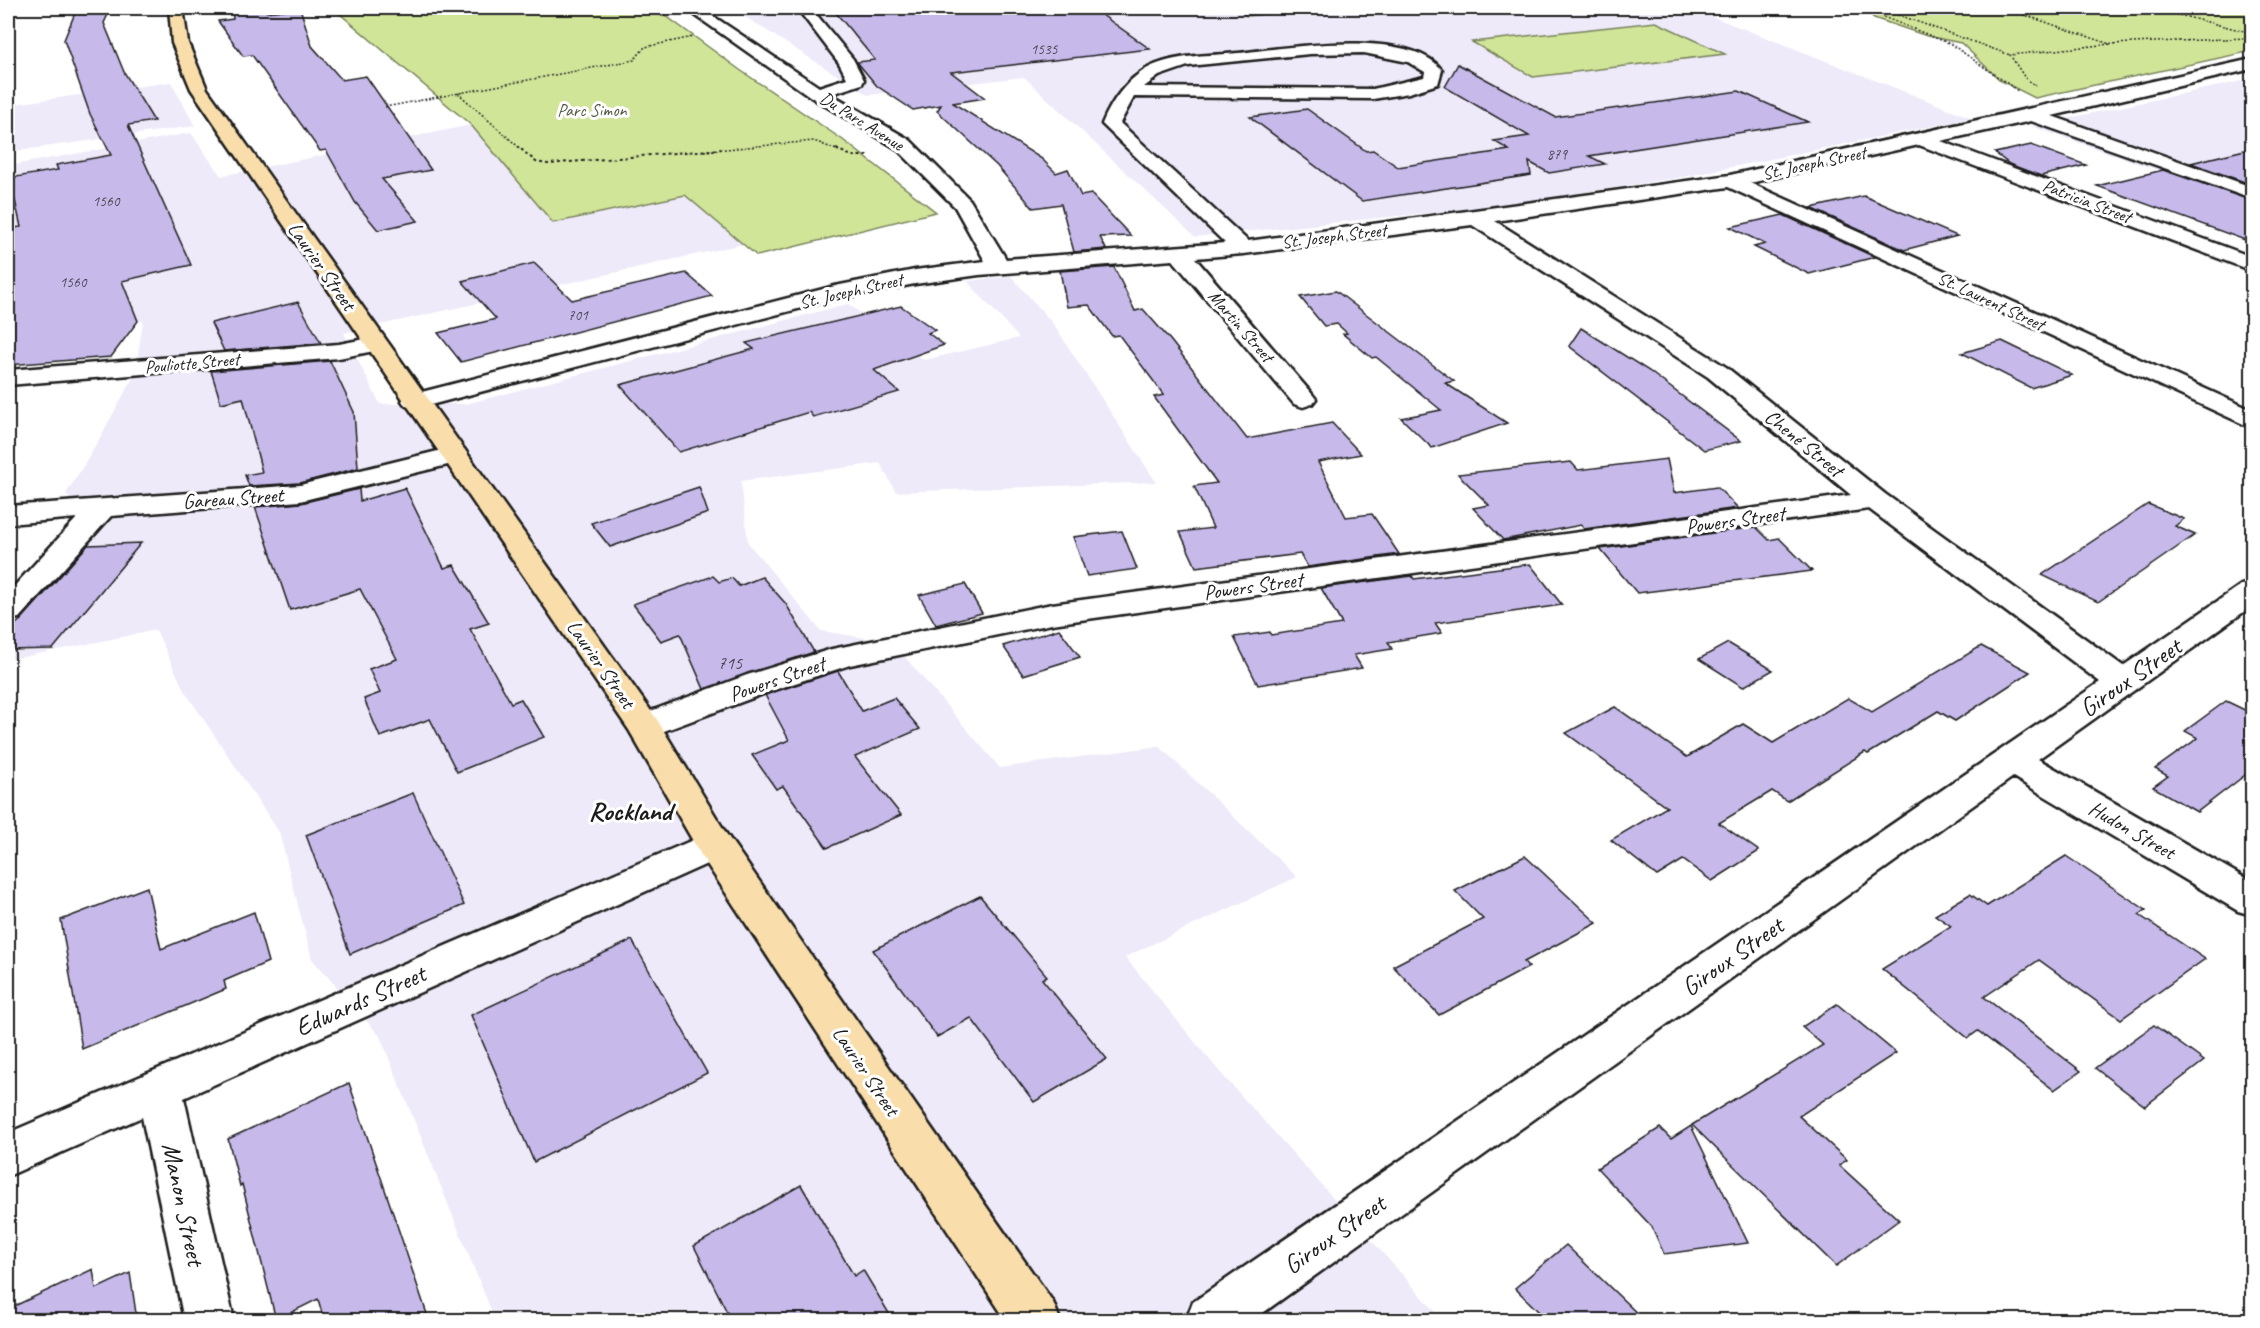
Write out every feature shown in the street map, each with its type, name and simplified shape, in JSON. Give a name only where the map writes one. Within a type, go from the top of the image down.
[{"type":"main road","name":"Laurier Street","points":[[176,8],[180,43],[199,89],[644,726],[714,845],[1035,1320]]},
{"type":"street","name":"Du Parc Avenue","points":[[692,8],[817,93],[903,144],[963,204],[999,266]]},
{"type":"street","points":[[804,8],[847,62],[856,80],[817,93]]},
{"type":"street","points":[[1130,92],[1373,94],[1409,88],[1432,80],[1434,70],[1419,60],[1400,53],[1356,48],[1321,49],[1161,68],[1130,92],[1117,107],[1111,124],[1243,248]]},
{"type":"street","name":"St. Joseph Street","points":[[415,401],[835,293],[915,276],[999,266],[1243,248],[1476,218],[1730,181],[1922,140],[2253,64]]},
{"type":"street","points":[[2032,115],[2253,193]]},
{"type":"street","name":"Patricia Street","points":[[1922,140],[2253,264]]},
{"type":"street","name":"St. Laurent Street","points":[[1730,181],[2253,420]]},
{"type":"street","name":"Chené Street","points":[[1476,218],[1717,372],[1875,501],[2123,682]]},
{"type":"street","name":"Martin Street","points":[[1180,254],[1303,399]]},
{"type":"street","name":"Pouliotte Street","points":[[8,378],[339,351],[375,344]]},
{"type":"street","name":"Gareau Street","points":[[8,515],[300,493],[454,455]]},
{"type":"street","name":"Powers Street","points":[[644,726],[759,683],[844,656],[1052,614],[1875,501]]},
{"type":"street","points":[[8,611],[104,506]]},
{"type":"street","name":"Giroux Street","points":[[1211,1320],[2253,592]]},
{"type":"street","name":"Hudon Street","points":[[2012,760],[2253,900]]},
{"type":"street","name":"Edwards Street","points":[[8,1155],[714,845]]},
{"type":"street","name":"Manon Street","points":[[159,1088],[210,1320]]},
{"type":"path","points":[[1861,8],[1951,44],[2020,93]]},
{"type":"path","points":[[1879,8],[2010,55],[2110,44],[2247,38],[2248,32],[2150,8]]},
{"type":"path","points":[[2004,8],[2110,44]]},
{"type":"path","points":[[385,107],[634,60],[645,46],[723,31]]},
{"type":"path","points":[[2010,55],[2025,78],[2041,90]]},
{"type":"path","points":[[458,93],[536,162],[560,163],[814,141],[826,142],[847,156],[855,158],[903,144]]},
{"type":"shaded area","points":[[731,8],[1690,8],[1972,118],[1683,177],[1495,206],[1195,237],[1024,77],[868,95]]},
{"type":"shaded area","points":[[2252,79],[2252,203],[2031,126]]},
{"type":"shaded area","points":[[171,82],[195,126],[8,152],[8,105]]},
{"type":"shaded area","points":[[471,125],[553,223],[685,195],[743,244],[344,333],[380,404],[466,404],[848,304],[924,360],[1019,338],[967,281],[1011,276],[1054,325],[1156,482],[896,492],[880,463],[741,481],[748,543],[821,631],[892,642],[1000,768],[1159,746],[1297,877],[1125,957],[1218,1070],[1443,1320],[495,1320],[380,1036],[312,959],[279,832],[184,690],[156,630],[8,660],[8,623],[90,526],[66,494],[135,374],[143,321],[8,324],[8,166],[191,133],[221,176]]},
{"type":"green space","name":"Parc Simon","points":[[333,8],[655,8],[740,70],[843,140],[936,212],[757,256],[685,195],[553,223],[471,125]]},
{"type":"green space","points":[[1235,8],[1318,8],[1247,16]]},
{"type":"green space","points":[[1863,8],[2252,8],[2252,51],[2035,98],[2001,81],[1961,43],[1927,36],[1874,18]]},
{"type":"green space","points":[[1656,22],[1725,54],[1533,77],[1472,42]]},
{"type":"building","points":[[77,8],[111,8],[104,23],[124,72],[154,121],[128,125],[191,265],[122,281],[138,321],[111,357],[8,365],[8,229],[21,227],[10,178],[58,170],[56,165],[111,155],[90,114],[64,40]]},
{"type":"building","points":[[232,8],[267,8],[267,12],[300,8],[312,46],[342,80],[366,76],[431,170],[382,179],[418,221],[378,230],[355,202],[326,150],[320,151],[252,55],[243,56],[218,21],[233,19]]},
{"type":"building","points":[[832,8],[1092,8],[1150,49],[951,72],[985,98],[953,103],[1042,159],[1056,173],[1068,169],[1081,196],[1091,194],[1131,236],[1100,237],[1106,249],[1074,252],[1061,204],[1033,208],[997,166],[937,111],[941,105],[913,110],[877,86],[857,62],[875,60]]},
{"type":"building","points":[[1458,64],[1555,117],[1739,91],[1808,122],[1589,156],[1605,164],[1549,173],[1529,162],[1531,175],[1362,201],[1250,117],[1307,109],[1366,151],[1373,150],[1398,167],[1509,150],[1494,141],[1529,136],[1445,87]]},
{"type":"building","points":[[2031,145],[2086,165],[2041,176],[2009,164],[1995,153]]},
{"type":"building","points":[[2253,148],[2253,185],[2191,163]]},
{"type":"building","points":[[2163,170],[2253,201],[2253,243],[2097,186]]},
{"type":"building","points":[[1864,196],[1957,236],[1904,250],[1811,208]]},
{"type":"building","points":[[1783,215],[1875,257],[1809,274],[1754,247],[1765,244],[1730,227]]},
{"type":"building","points":[[534,263],[572,300],[686,273],[712,296],[461,362],[438,333],[496,319],[462,281]]},
{"type":"building","points":[[1114,267],[1135,311],[1143,309],[1171,341],[1247,439],[1332,423],[1361,454],[1318,462],[1346,517],[1372,514],[1399,554],[1308,567],[1300,554],[1196,567],[1180,532],[1213,528],[1194,486],[1217,483],[1154,397],[1164,395],[1119,335],[1112,336],[1089,305],[1067,307],[1060,271]]},
{"type":"building","points":[[1336,291],[1454,381],[1445,383],[1507,423],[1432,448],[1401,418],[1441,410],[1376,357],[1372,358],[1343,334],[1347,333],[1337,324],[1324,326],[1300,297]]},
{"type":"building","points":[[298,302],[321,343],[224,351],[211,323]]},
{"type":"building","points":[[901,306],[935,330],[928,333],[944,345],[874,370],[899,392],[813,417],[809,412],[679,452],[620,385],[754,349],[746,343]]},
{"type":"building","points":[[1581,328],[1649,371],[1741,441],[1704,450],[1569,346]]},
{"type":"building","points":[[2002,341],[2072,375],[2031,388],[1962,353]]},
{"type":"building","points":[[330,361],[354,412],[358,468],[300,483],[249,486],[245,475],[262,472],[243,398],[221,403],[211,371]]},
{"type":"building","points":[[1667,459],[1674,493],[1717,487],[1738,508],[1584,529],[1581,525],[1503,540],[1473,508],[1489,505],[1458,474],[1571,462],[1578,470]]},
{"type":"building","points":[[699,487],[708,513],[610,547],[591,523]]},
{"type":"building","points":[[405,488],[444,568],[454,565],[489,623],[470,629],[511,703],[521,699],[544,737],[457,772],[430,719],[380,737],[364,699],[380,693],[369,669],[397,659],[360,589],[290,610],[255,507],[301,503],[359,489],[360,501]]},
{"type":"building","points":[[2148,504],[2184,519],[2175,526],[2195,535],[2098,602],[2042,575]]},
{"type":"building","points":[[1756,527],[1769,540],[1779,538],[1812,571],[1637,593],[1600,549]]},
{"type":"building","points":[[1122,531],[1137,569],[1087,576],[1073,537]]},
{"type":"building","points":[[141,543],[53,649],[8,650],[8,630],[21,620],[88,545]]},
{"type":"building","points":[[1530,564],[1562,605],[1435,623],[1442,633],[1388,642],[1392,649],[1354,655],[1362,668],[1258,685],[1234,637],[1270,632],[1271,635],[1342,624],[1321,588]]},
{"type":"building","points":[[713,576],[719,582],[732,578],[739,586],[762,577],[786,604],[814,652],[704,689],[680,634],[661,641],[633,604]]},
{"type":"building","points":[[965,584],[982,613],[936,625],[919,595]]},
{"type":"building","points":[[1059,629],[1080,657],[1023,675],[1003,646]]},
{"type":"building","points":[[1728,643],[1773,670],[1743,687],[1699,659]]},
{"type":"building","points":[[1981,646],[2030,672],[1955,721],[1938,711],[1868,754],[1865,752],[1787,801],[1772,791],[1719,823],[1759,851],[1712,881],[1683,860],[1657,876],[1611,840],[1667,807],[1566,733],[1615,707],[1687,757],[1743,724],[1773,743],[1848,698],[1872,712]]},
{"type":"building","points":[[838,671],[862,711],[894,698],[920,729],[855,757],[901,815],[827,848],[783,786],[776,789],[752,755],[789,740],[765,695]]},
{"type":"building","points":[[2226,701],[2253,714],[2253,769],[2197,812],[2153,787],[2168,776],[2155,769],[2198,738],[2185,731]]},
{"type":"building","points":[[413,793],[464,905],[350,954],[306,835]]},
{"type":"building","points":[[1525,856],[1597,923],[1524,962],[1529,967],[1439,1015],[1393,966],[1483,919],[1455,891]]},
{"type":"building","points":[[2066,856],[2146,910],[2139,915],[2205,959],[2121,1019],[2039,960],[1984,997],[2081,1071],[2054,1090],[1978,1031],[1968,1038],[1882,969],[1951,926],[1935,915],[1970,894],[1987,906]]},
{"type":"building","points":[[147,887],[161,949],[254,912],[268,962],[224,981],[226,989],[82,1049],[61,920]]},
{"type":"building","points":[[980,896],[1047,976],[1042,979],[1107,1059],[1034,1102],[971,1018],[937,1037],[873,950]]},
{"type":"building","points":[[632,940],[707,1073],[534,1162],[471,1015]]},
{"type":"building","points":[[1837,1004],[1896,1053],[1799,1116],[1847,1160],[1839,1165],[1899,1220],[1836,1266],[1692,1125],[1823,1045],[1802,1027]]},
{"type":"building","points":[[2154,1025],[2204,1061],[2145,1106],[2095,1068]]},
{"type":"building","points":[[349,1083],[429,1320],[324,1320],[318,1299],[276,1320],[242,1184],[240,1186],[228,1139]]},
{"type":"building","points":[[1691,1126],[1748,1243],[1664,1254],[1652,1227],[1597,1168],[1660,1128],[1671,1139]]},
{"type":"building","points":[[801,1185],[854,1276],[863,1270],[893,1320],[731,1320],[694,1246]]},
{"type":"building","points":[[1566,1245],[1644,1320],[1547,1320],[1515,1288]]},
{"type":"building","points":[[93,1269],[96,1289],[130,1273],[137,1320],[8,1320],[8,1309]]},
{"type":"district","name":"Rockland","points":[[630,811]]}]
